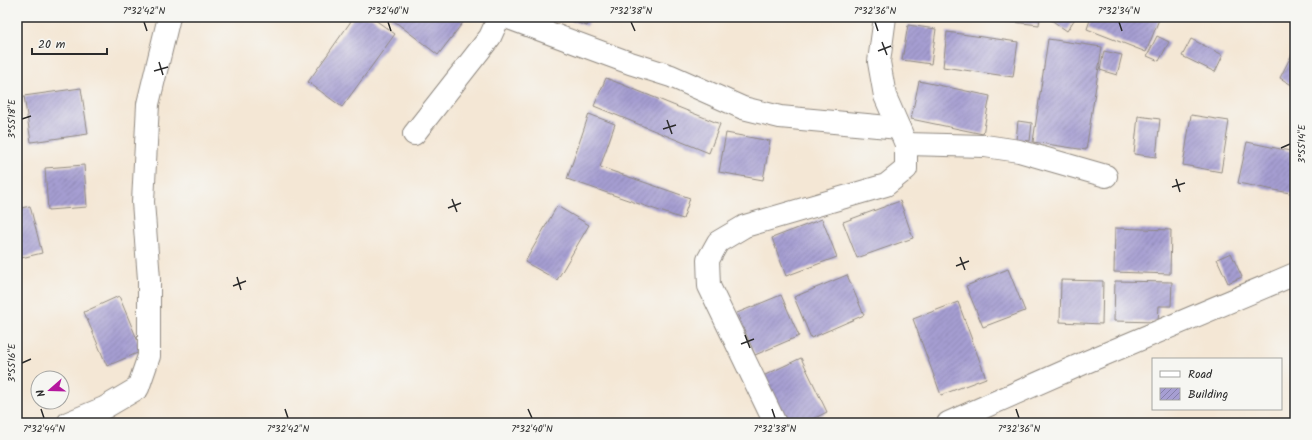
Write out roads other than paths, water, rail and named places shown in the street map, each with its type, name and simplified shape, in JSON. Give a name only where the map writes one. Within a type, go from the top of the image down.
[{"type":"street","points":[[68,423],[104,408],[138,388],[149,356],[149,279],[142,202],[148,104],[169,17]]},
{"type":"street","points":[[414,134],[490,37],[499,17]]},
{"type":"street","points":[[506,17],[630,63],[671,76],[743,108],[780,117],[903,136],[1019,151],[1106,176]]},
{"type":"street","points":[[775,423],[709,286],[708,260],[718,242],[745,226],[886,185],[906,169],[903,136],[885,96],[879,62],[885,17]]},
{"type":"street","points":[[948,423],[1084,363],[1295,274]]}]
